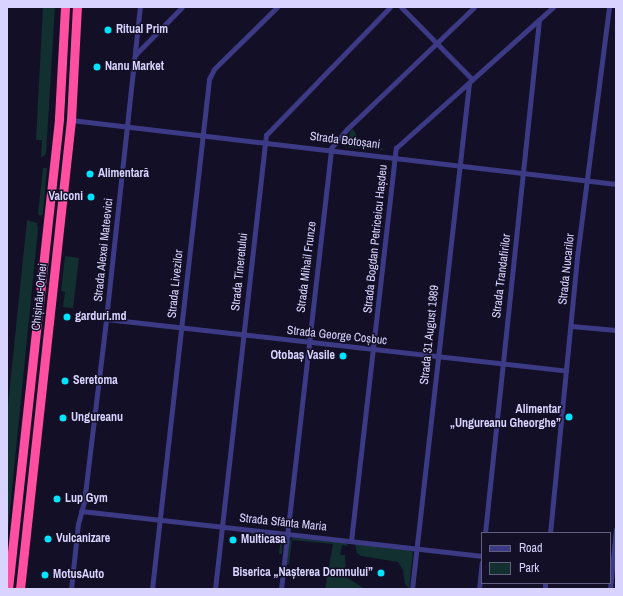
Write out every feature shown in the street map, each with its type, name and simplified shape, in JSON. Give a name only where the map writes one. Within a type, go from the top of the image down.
[{"type":"highway","name":"Chișinău-Orhei","points":[[8,589],[59,118],[65,7]]},
{"type":"highway","name":"Chișinău-Orhei","points":[[20,589],[71,120],[77,7]]},
{"type":"street","name":"Strada Alexei Mateevici","points":[[71,589],[81,511],[84,502],[106,319],[140,7]]},
{"type":"street","points":[[135,55],[182,7]]},
{"type":"street","name":"Strada Livezilor","points":[[152,589],[211,73],[277,7]]},
{"type":"street","name":"Strada Tineretului","points":[[215,589],[264,142],[268,131],[390,7]]},
{"type":"street","points":[[401,7],[437,43],[471,81]]},
{"type":"street","points":[[331,148],[347,129],[474,7]]},
{"type":"street","name":"Strada Bogdan Petriceicu Hașdeu","points":[[352,541],[396,148],[553,7]]},
{"type":"street","name":"Strada Nucarilor","points":[[550,532],[571,326],[609,7]]},
{"type":"street","name":"Strada Trandafirilor","points":[[485,532],[539,20]]},
{"type":"street","name":"Strada 31 August 1989","points":[[412,589],[418,548],[438,356],[471,81]]},
{"type":"street","name":"Strada Botoșani","points":[[71,120],[203,136],[331,148],[460,166],[616,184]]},
{"type":"street","name":"Strada Mihail Frunze","points":[[281,589],[286,534],[331,148]]},
{"type":"street","name":"Strada George Coșbuc","points":[[106,319],[181,329],[566,371]]},
{"type":"street","points":[[571,326],[616,330]]},
{"type":"street","name":"Strada Sfânta Maria","points":[[81,511],[481,556]]},
{"type":"street","points":[[611,583],[616,529]]},
{"type":"street","points":[[479,589],[481,571]]},
{"type":"green space","points":[[43,7],[55,7],[46,154],[41,158],[42,140],[36,140]]},
{"type":"green space","points":[[353,129],[359,140],[386,150],[348,147],[350,131]]},
{"type":"green space","points":[[43,168],[47,168],[43,214],[40,216],[38,214]]},
{"type":"green space","points":[[27,220],[37,223],[38,229],[7,539],[7,415]]},
{"type":"green space","points":[[65,256],[79,258],[73,308],[63,307],[65,292],[61,291]]},
{"type":"green space","points":[[252,533],[282,537],[282,554],[279,554],[281,538],[250,536]]},
{"type":"green space","points":[[293,538],[346,543],[348,546],[342,545],[340,555],[345,555],[346,577],[365,589],[325,589],[333,544],[292,540],[289,564],[287,564],[289,541]]},
{"type":"green space","points":[[355,544],[413,551],[409,589],[405,584],[403,570],[398,562],[361,556],[357,553]]},
{"type":"place","name":"Ritual Prim","points":[[108,30]]},
{"type":"place","name":"Nanu Market","points":[[97,67]]},
{"type":"place","name":"Alimentară","points":[[90,174]]},
{"type":"place","name":"Valconi","points":[[91,197]]},
{"type":"place","name":"garduri.md","points":[[67,317]]},
{"type":"place","name":"Otobaș Vasile","points":[[343,356]]},
{"type":"place","name":"Seretoma","points":[[65,381]]},
{"type":"place","name":"Alimentar „Ungureanu Gheorghe”","points":[[569,417]]},
{"type":"place","name":"Ungureanu","points":[[63,418]]},
{"type":"place","name":"Lup Gym","points":[[57,499]]},
{"type":"place","name":"Vulcanizare","points":[[48,539]]},
{"type":"place","name":"Multicasa","points":[[233,540]]},
{"type":"place","name":"Biserica „Nașterea Domnului”","points":[[381,573]]},
{"type":"place","name":"MotusAuto","points":[[45,575]]}]
